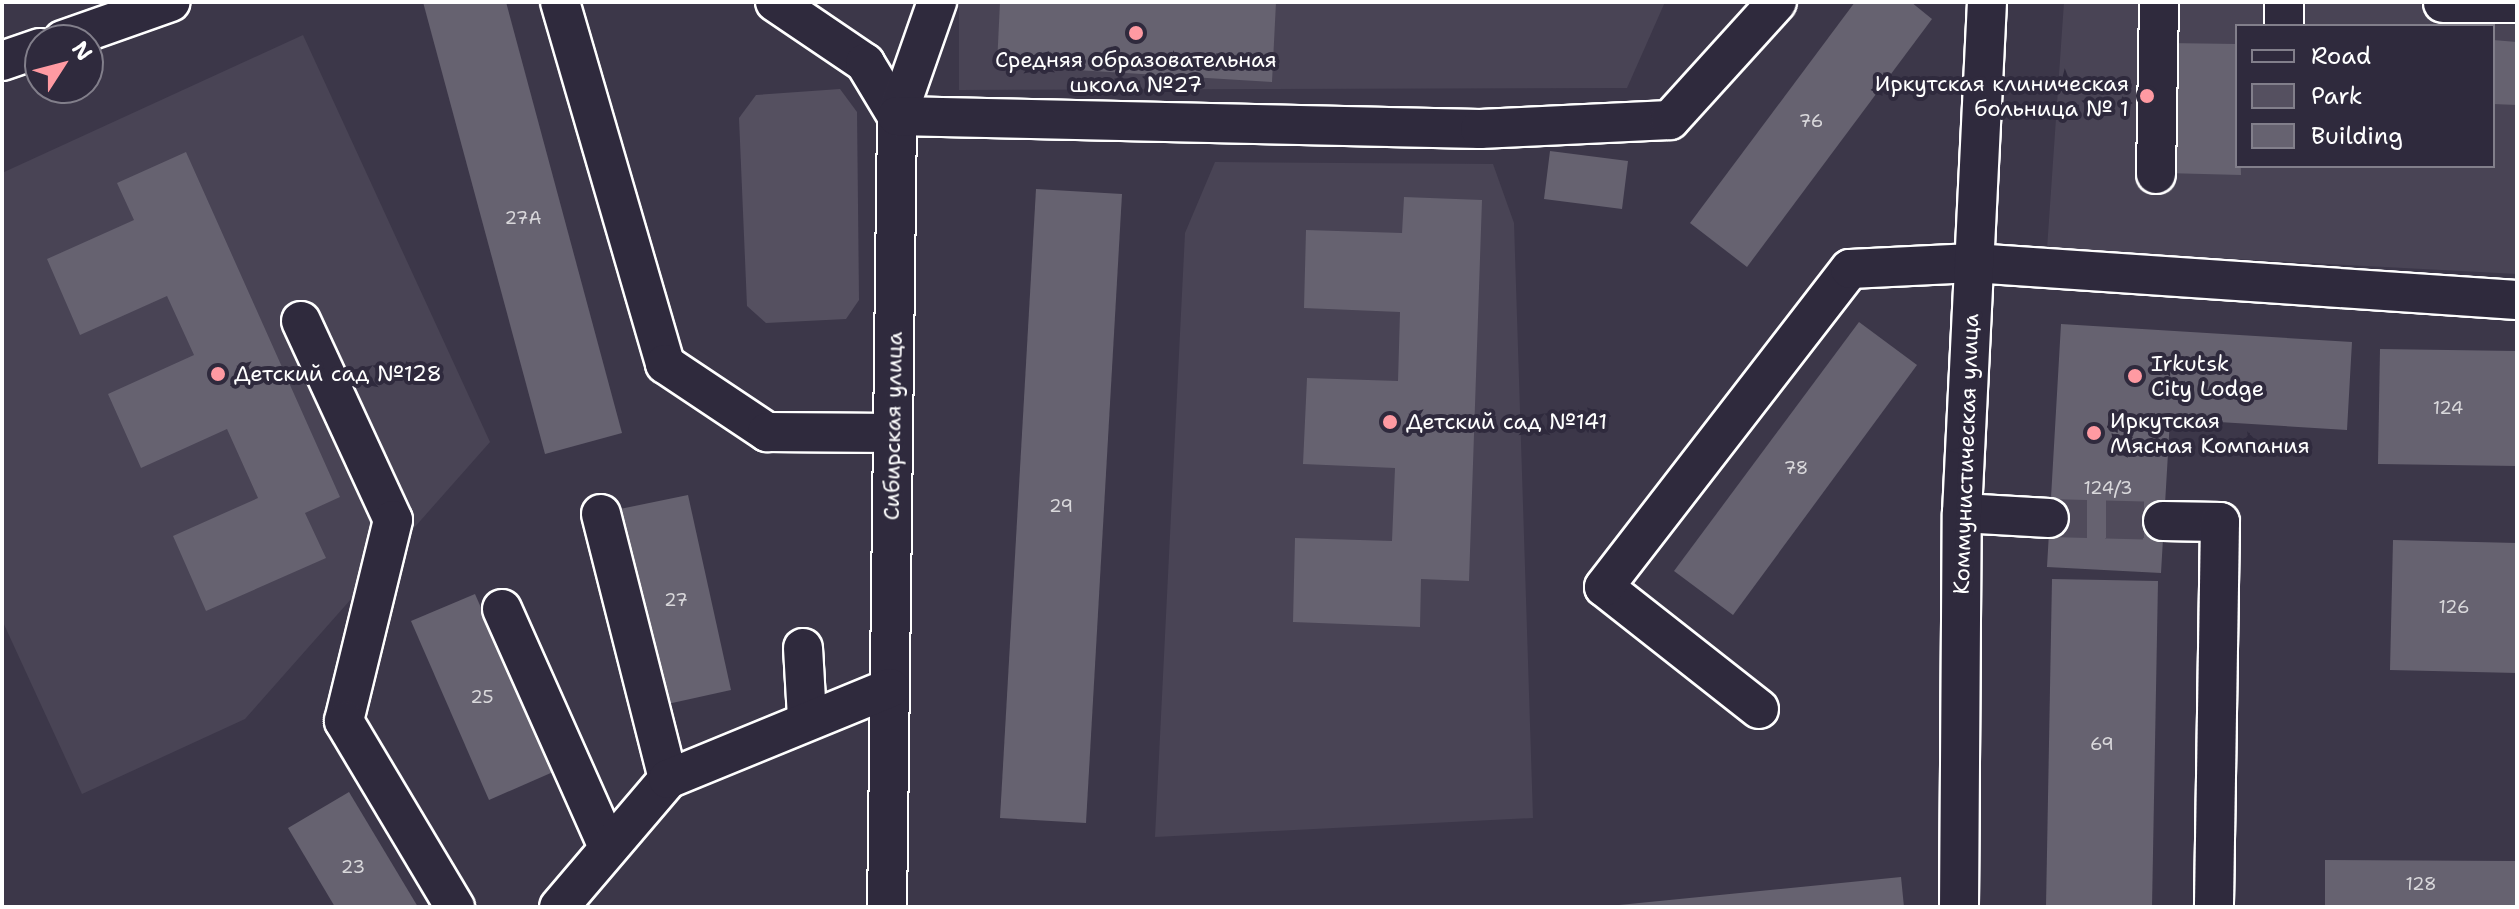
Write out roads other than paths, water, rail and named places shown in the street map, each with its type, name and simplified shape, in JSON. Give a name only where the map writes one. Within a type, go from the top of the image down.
[{"type":"street","points":[[104,26],[171,2]]},
{"type":"street","points":[[560,2],[665,364],[767,432],[893,433]]},
{"type":"street","points":[[775,2],[865,63],[897,116]]},
{"type":"street","points":[[897,116],[937,2]]},
{"type":"street","points":[[897,116],[1480,129],[1670,120],[1777,2]]},
{"type":"street","name":"Коммунистическая улица","points":[[1959,907],[1962,513],[1987,2]]},
{"type":"street","points":[[2156,174],[2159,2]]},
{"type":"street","points":[[2284,2],[2284,24]]},
{"type":"street","points":[[2443,3],[2517,3]]},
{"type":"street","points":[[2,61],[24,53]]},
{"type":"street","name":"Сибирская улица","points":[[887,907],[897,116]]},
{"type":"street","points":[[1759,709],[1604,587],[1850,269],[1973,263],[2517,300]]},
{"type":"street","points":[[301,321],[393,520],[344,721],[455,907]]},
{"type":"street","points":[[1962,513],[2049,518]]},
{"type":"street","points":[[601,514],[668,779]]},
{"type":"street","points":[[2163,521],[2220,522],[2214,907]]},
{"type":"street","points":[[502,609],[607,845]]},
{"type":"street","points":[[803,648],[807,718]]},
{"type":"street","points":[[559,907],[607,845],[668,779],[807,718],[890,688]]},
{"type":"tunnel","points":[[2049,518],[2163,521]]},
{"type":"place","name":"Средняя образовательная школа №27","points":[[1136,33]]},
{"type":"place","name":"Иркутская клиническая больница № 1","points":[[2147,96]]},
{"type":"place","name":"Детский сад №128","points":[[218,374]]},
{"type":"place","name":"Irkutsk City Lodge","points":[[2135,376]]},
{"type":"place","name":"Детский сад №141","points":[[1390,422]]},
{"type":"place","name":"Иркутская Мясная Компания","points":[[2094,433]]}]
